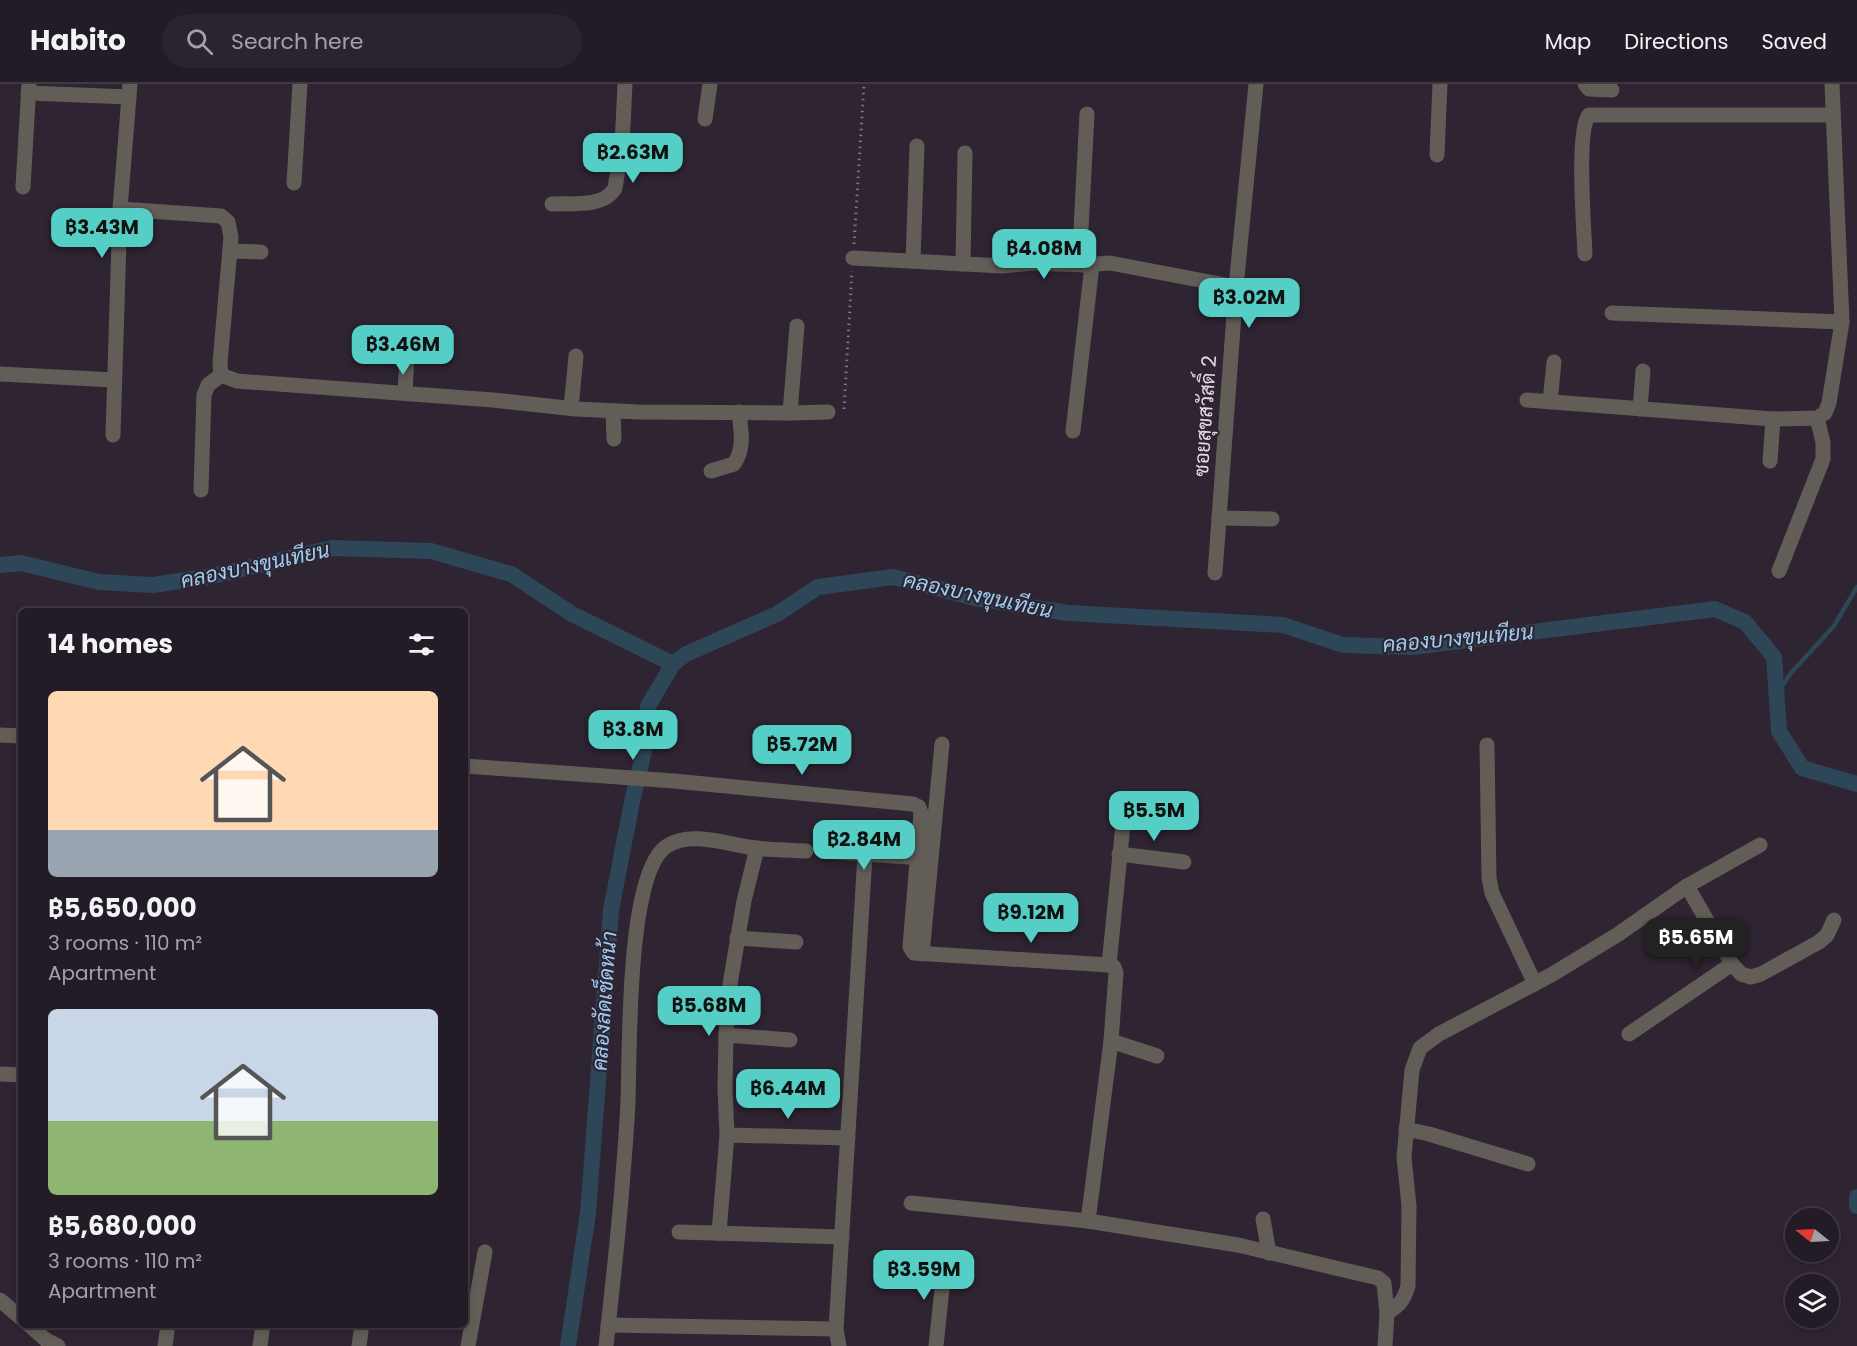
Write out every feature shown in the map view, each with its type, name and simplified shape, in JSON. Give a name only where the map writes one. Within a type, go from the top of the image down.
[{"type":"street","points":[[294,183],[300,84]]},
{"type":"street","points":[[552,204],[603,201],[612,194],[622,146],[626,84]]},
{"type":"street","points":[[705,119],[710,84]]},
{"type":"street","name":"ซอยสุขสวัสดิ์ 2","points":[[1215,573],[1236,287],[1256,84]]},
{"type":"street","points":[[1437,155],[1440,84]]},
{"type":"street","points":[[1585,84],[1589,89],[1612,90]]},
{"type":"street","points":[[1527,400],[1773,419],[1817,418],[1825,413],[1829,403],[1842,322],[1832,84]]},
{"type":"street","points":[[23,186],[29,89],[130,91],[120,209],[113,435]]},
{"type":"street","points":[[1073,431],[1088,265],[1080,248],[1087,114]]},
{"type":"street","points":[[1585,254],[1582,153],[1584,125],[1589,115],[1833,115]]},
{"type":"street","points":[[913,261],[917,146]]},
{"type":"street","points":[[963,264],[965,153]]},
{"type":"street","points":[[120,209],[221,216],[228,222],[231,237],[220,363],[221,375]]},
{"type":"street","points":[[230,251],[261,252]]},
{"type":"street","points":[[853,258],[963,264],[1088,265],[1110,263],[1236,287]]},
{"type":"street","points":[[1612,313],[1842,322]]},
{"type":"street","points":[[790,413],[797,326]]},
{"type":"street","points":[[405,393],[407,354]]},
{"type":"street","points":[[571,408],[576,356]]},
{"type":"street","points":[[1550,402],[1554,362]]},
{"type":"street","points":[[1640,410],[1643,372]]},
{"type":"street","points":[[0,374],[114,380]]},
{"type":"street","points":[[221,375],[237,381],[613,411],[828,412]]},
{"type":"street","points":[[201,489],[204,395],[208,385],[221,375]]},
{"type":"street","points":[[613,411],[614,439]]},
{"type":"street","points":[[711,471],[734,464],[740,454],[742,445],[739,412]]},
{"type":"street","points":[[1779,571],[1823,459],[1824,442],[1817,418]]},
{"type":"street","points":[[1770,461],[1773,419]]},
{"type":"street","points":[[1219,518],[1272,519]]},
{"type":"street","points":[[0,735],[18,736]]},
{"type":"street","points":[[922,954],[942,744]]},
{"type":"street","points":[[1488,745],[1489,878],[1492,893],[1535,984]]},
{"type":"street","points":[[468,766],[674,780],[913,804],[919,807],[921,813],[910,947],[914,953],[1114,967],[1116,973],[1110,1041],[1088,1221]]},
{"type":"street","points":[[1109,965],[1124,814]]},
{"type":"street","points":[[606,1346],[624,1167],[631,970],[642,899],[658,852],[669,844],[682,840],[701,839],[757,848],[806,851]]},
{"type":"street","points":[[1387,1313],[1405,1298],[1408,1286],[1409,1216],[1404,1156],[1412,1070],[1420,1048],[1439,1034],[1535,984],[1617,934],[1687,886],[1760,845]]},
{"type":"street","points":[[719,1233],[727,1134],[726,1035],[737,938],[757,848]]},
{"type":"street","points":[[823,851],[908,857]]},
{"type":"street","points":[[1119,854],[1184,862]]},
{"type":"street","points":[[839,1346],[836,1329],[865,855]]},
{"type":"street","points":[[1687,886],[1732,964],[1742,974],[1751,977],[1761,974],[1819,942],[1827,935],[1834,920]]},
{"type":"street","points":[[737,938],[796,942]]},
{"type":"street","points":[[1629,1034],[1732,964]]},
{"type":"street","points":[[726,1035],[790,1040]]},
{"type":"street","points":[[1110,1041],[1157,1056]]},
{"type":"street","points":[[0,1074],[18,1075]]},
{"type":"street","points":[[1406,1129],[1528,1164]]},
{"type":"street","points":[[727,1134],[848,1138]]},
{"type":"street","points":[[911,1203],[1088,1221],[1238,1245],[1378,1278],[1383,1283],[1387,1313],[1385,1346]]},
{"type":"street","points":[[1263,1219],[1269,1253]]},
{"type":"street","points":[[679,1232],[842,1237]]},
{"type":"street","points":[[468,1346],[484,1252]]},
{"type":"street","points":[[936,1346],[945,1260]]},
{"type":"street","points":[[0,1300],[18,1315]]},
{"type":"street","points":[[608,1325],[836,1329]]},
{"type":"street","points":[[34,1328],[49,1339]]},
{"type":"street","points":[[165,1346],[167,1328]]},
{"type":"street","points":[[260,1346],[262,1328]]},
{"type":"street","points":[[359,1346],[361,1328]]},
{"type":"waterway","name":"คลองบางขุนเทียน","points":[[0,565],[21,563],[99,582],[153,585],[213,576],[332,548],[431,551],[511,574],[572,614],[673,664]]},
{"type":"waterway","name":"คลองบางขุนเทียน","points":[[568,1346],[588,1213],[611,910],[645,747],[648,706],[673,664],[686,654],[777,614],[818,587],[893,577],[975,598],[1068,613],[1283,625],[1343,645],[1412,647],[1715,609],[1745,622],[1774,657],[1779,731],[1802,768],[1857,784]]},
{"type":"waterway","points":[[1776,695],[1791,673],[1834,626],[1857,587]]},
{"type":"waterway","points":[[1857,1197],[1857,1206]]},
{"type":"water label","name":"คลองลัดเช็ดหน้า","points":[[604,1001]]}]
